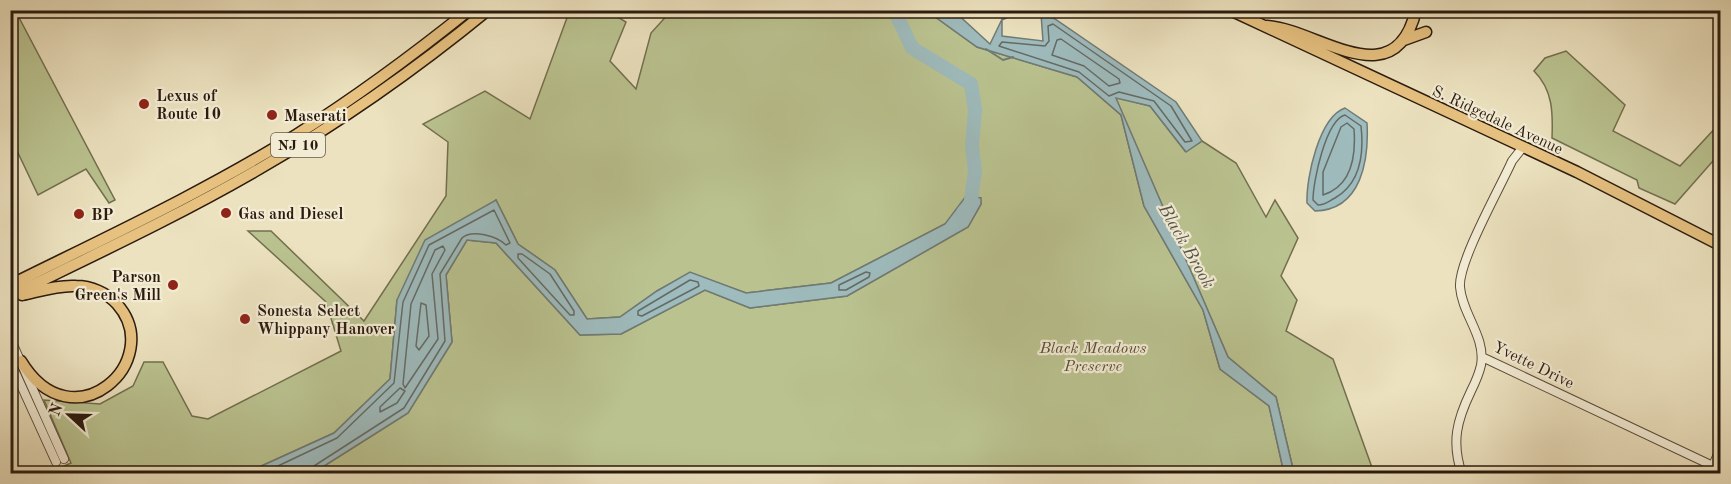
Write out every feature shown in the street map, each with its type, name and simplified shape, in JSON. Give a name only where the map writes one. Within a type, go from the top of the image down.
[{"type":"main road","name":"NJ 10","points":[[10,285],[209,186],[296,135],[384,76],[469,10]]},
{"type":"main road","name":"NJ 10","points":[[10,297],[201,201],[259,169],[346,114],[488,10]]},
{"type":"main road","name":"S. Ridgedale Avenue","points":[[1230,10],[1523,147],[1720,245]]},
{"type":"main road","points":[[1404,40],[1416,10]]},
{"type":"main road","points":[[1261,26],[1283,27],[1334,49],[1359,55],[1387,51],[1404,40],[1426,33]]},
{"type":"main road","points":[[10,297],[64,286],[85,287],[112,299],[122,311],[129,331],[129,351],[122,370],[109,386],[90,395],[70,397],[50,392],[16,361]]},
{"type":"street","name":"Yvette Drive","points":[[1523,147],[1512,161],[1460,276],[1462,299],[1480,343],[1482,357],[1711,470]]},
{"type":"street","points":[[10,338],[16,361],[60,460]]},
{"type":"street","points":[[1462,474],[1455,449],[1456,425],[1479,374],[1482,357]]},
{"type":"street","points":[[1711,470],[1720,450]]},
{"type":"green space","points":[[15,10],[115,200],[109,203],[86,169],[38,195],[11,138],[10,11]]},
{"type":"green space","name":"Black Meadows Preserve","points":[[574,11],[608,11],[626,22],[610,61],[636,89],[651,33],[671,11],[927,11],[977,47],[1077,77],[1121,115],[1144,206],[1203,310],[1220,369],[1269,406],[1284,473],[313,473],[408,413],[452,342],[446,275],[467,240],[496,243],[580,335],[621,334],[705,290],[750,308],[847,296],[968,227],[981,204],[980,198],[945,224],[831,283],[746,293],[690,273],[657,291],[620,317],[587,319],[555,270],[518,244],[496,200],[397,300],[390,379],[334,433],[246,473],[48,473],[71,463],[44,400],[100,404],[133,386],[144,362],[163,362],[192,416],[208,419],[341,351],[326,302],[248,231],[271,231],[364,321],[446,196],[448,142],[423,124],[485,91],[530,119],[568,15]]},
{"type":"green space","points":[[1566,51],[1625,105],[1613,131],[1680,166],[1720,123],[1720,153],[1675,204],[1639,188],[1637,180],[1552,138],[1552,111],[1548,94],[1534,71],[1545,58]]},
{"type":"green space","points":[[1115,97],[1150,106],[1185,151],[1202,141],[1236,163],[1266,217],[1275,200],[1298,238],[1281,276],[1297,300],[1286,331],[1333,359],[1374,473],[1294,473],[1276,397],[1228,357]]},
{"type":"water","points":[[927,11],[954,11],[990,44],[1006,11],[1022,11],[1002,20],[1002,36],[1043,41],[1041,14],[1055,19],[1176,102],[1202,141],[1186,152],[1150,106],[1116,98],[1228,357],[1276,397],[1294,473],[1284,473],[1269,406],[1220,369],[1203,310],[1144,206],[1121,115],[1077,77],[977,47]]},
{"type":"water","points":[[1345,108],[1367,123],[1364,166],[1353,192],[1343,202],[1331,208],[1315,211],[1307,203],[1307,192],[1316,150],[1328,123]]},
{"type":"water","points":[[966,196],[981,198],[981,204],[968,227],[847,296],[750,308],[705,290],[621,334],[580,335],[496,243],[467,240],[446,275],[452,342],[408,413],[313,473],[246,473],[334,433],[390,379],[397,300],[425,240],[496,200],[518,244],[555,270],[587,319],[620,317],[657,291],[690,272],[746,293],[831,283],[945,224]]},
{"type":"waterway","points":[[894,10],[912,48],[971,84],[975,110],[972,146],[975,171],[970,207],[964,211]]},
{"type":"waterway","name":"Black Brook","points":[[986,49],[1003,60],[1013,57]]},
{"type":"place","name":"Lexus of Route 10","points":[[144,104]]},
{"type":"place","name":"Maserati","points":[[272,115]]},
{"type":"place","name":"Gas and Diesel","points":[[226,213]]},
{"type":"place","name":"BP","points":[[79,214]]},
{"type":"place","name":"Parson Green's Mill","points":[[173,285]]},
{"type":"place","name":"Sonesta Select Whippany Hanover","points":[[245,319]]}]
